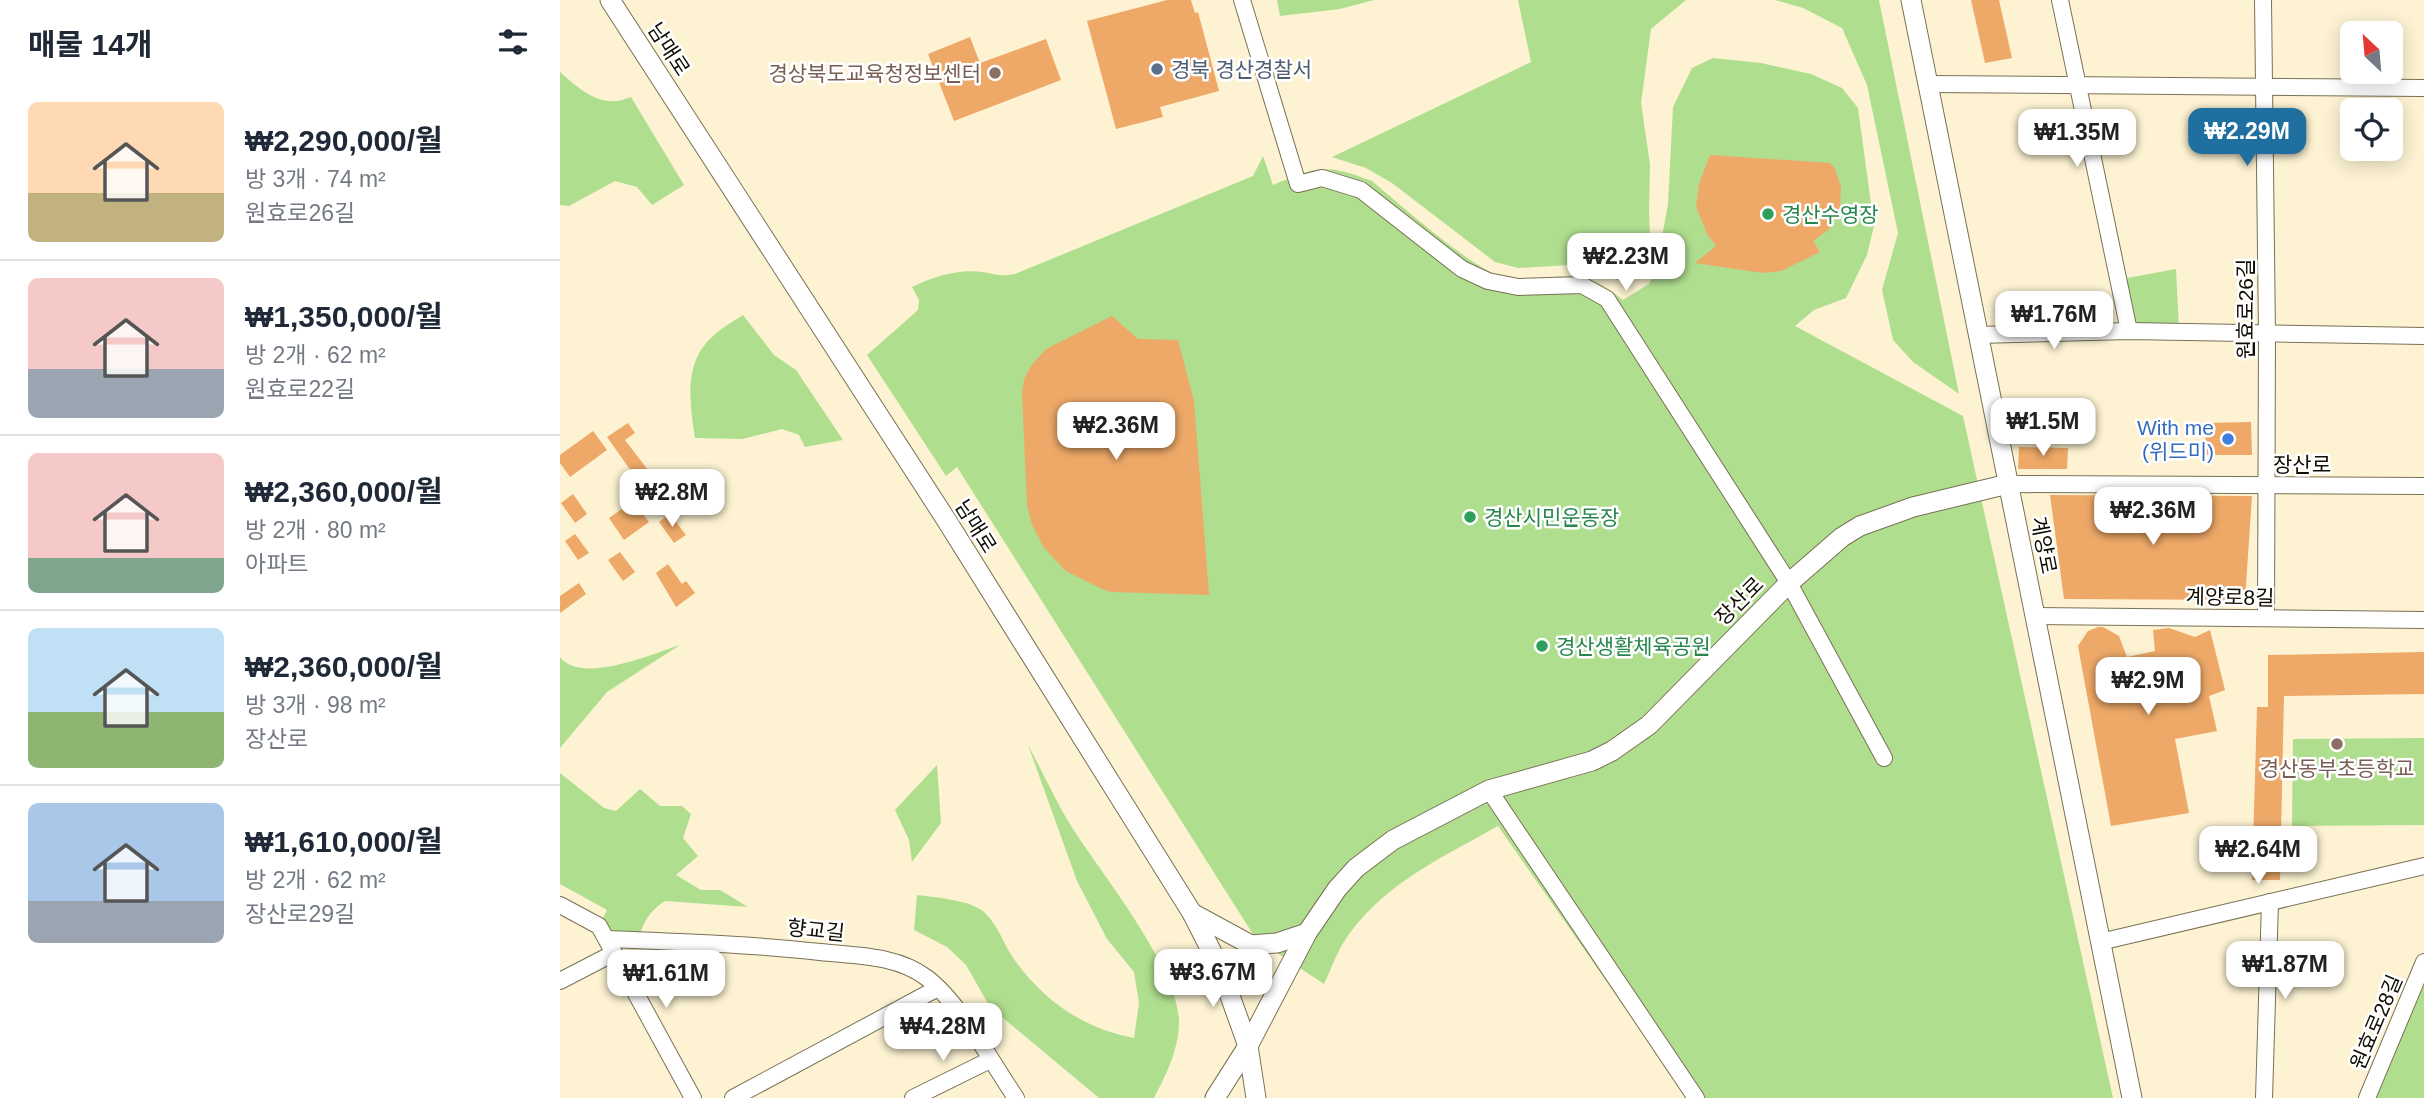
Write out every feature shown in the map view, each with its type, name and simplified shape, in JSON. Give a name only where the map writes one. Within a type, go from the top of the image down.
[{"type":"street","name":"남매로","points":[[610,0],[947,521],[1192,913],[1214,956],[1248,1046],[1256,1098]]},
{"type":"street","points":[[1242,0],[1298,184],[1322,178],[1361,190],[1462,270],[1488,281],[1518,287],[1582,285],[1607,299],[1788,583],[1884,758]]},
{"type":"street","name":"계양로","points":[[1911,0],[2132,1098]]},
{"type":"street","points":[[2060,0],[2129,331]]},
{"type":"street","name":"원효로26길","points":[[2263,0],[2267,335],[2266,618]]},
{"type":"street","points":[[1928,85],[2424,88]]},
{"type":"street","points":[[1979,335],[2129,331],[2424,336]]},
{"type":"street","name":"장산로","points":[[1215,1098],[1248,1046],[1307,933],[1337,889],[1376,851],[1489,790],[1592,761],[1631,739],[1649,725],[1788,583],[1832,545],[1860,526],[1938,499],[2008,484],[2424,486]]},
{"type":"street","name":"계양로8길","points":[[2035,616],[2424,620]]},
{"type":"street","points":[[1489,790],[1696,1098]]},
{"type":"street","points":[[2100,942],[2424,866]]},
{"type":"street","points":[[2264,1098],[2270,902]]},
{"type":"street","points":[[560,905],[600,926],[693,1098]]},
{"type":"street","points":[[1192,913],[1251,945],[1277,943],[1307,933]]},
{"type":"street","name":"향교길","points":[[610,946],[751,944],[885,959],[909,966],[938,988],[957,1010],[1016,1098]]},
{"type":"street","points":[[560,981],[610,946]]},
{"type":"street","name":"원효로28길","points":[[2367,1098],[2424,962]]},
{"type":"street","points":[[733,1098],[938,988]]},
{"type":"street","points":[[913,1098],[990,1060]]},
{"type":"green space","points":[[1277,0],[1374,0],[1340,9],[1280,16]]},
{"type":"green space","points":[[1518,0],[1686,0],[1651,29],[1641,103],[1650,164],[1651,253],[1634,276],[1617,280],[1586,264],[1518,268],[1495,262],[1392,183],[1366,168],[1332,157],[1531,62]]},
{"type":"green space","points":[[1775,0],[1879,0],[1959,394],[1913,362],[1893,340],[1882,290],[1898,233],[1867,85],[1842,28],[1803,8]]},
{"type":"green space","name":"경산생활체육공원","points":[[1713,58],[1761,63],[1811,74],[1842,88],[1858,108],[1874,226],[1867,255],[1846,298],[1814,310],[1795,326],[1963,416],[2113,1098],[1688,1098],[1498,826],[1433,862],[1373,906],[1342,945],[1324,984],[1256,939],[957,467],[946,476],[867,355],[918,310],[919,300],[912,287],[955,273],[973,271],[1015,274],[1253,176],[1263,156],[1273,185],[1322,169],[1343,171],[1372,181],[1440,238],[1479,266],[1497,275],[1511,280],[1584,278],[1602,285],[1623,300],[1649,284],[1662,260],[1660,248],[1668,204],[1673,107],[1692,68]]},
{"type":"green space","points":[[560,72],[584,91],[601,100],[631,97],[684,185],[652,205],[637,187],[615,181],[569,206],[560,205]]},
{"type":"green space","points":[[2176,269],[2179,330],[2131,329],[2122,279]]},
{"type":"green space","points":[[743,315],[774,355],[796,370],[843,440],[805,447],[799,435],[782,429],[743,439],[695,438],[690,399],[692,372],[696,360],[711,338]]},
{"type":"green space","points":[[680,645],[607,692],[560,748],[560,657],[570,665],[600,668]]},
{"type":"green space","points":[[2424,738],[2424,825],[2292,826],[2293,739]]},
{"type":"green space","points":[[1028,745],[1070,824],[1139,926],[1167,977],[1176,1001],[1179,1022],[1177,1042],[1154,1098],[1099,1098],[990,1007],[966,965],[947,947],[914,930],[917,895],[950,899],[974,906],[989,918],[1021,969],[1048,997],[1079,1019],[1134,1038],[1139,1003],[1134,972],[1107,939],[1077,881]]},
{"type":"green space","points":[[937,765],[941,823],[912,862],[909,840],[895,810]]},
{"type":"green space","points":[[560,773],[604,808],[616,811],[640,789],[660,806],[682,806],[691,814],[683,838],[698,856],[676,875],[701,890],[720,890],[748,907],[665,901],[647,918],[638,940],[607,939],[599,926],[607,910],[560,884]]},
{"type":"green space","points":[[2424,964],[2424,1098],[2368,1098]]},
{"type":"building","name":"경북 경산경찰서","points":[[1167,0],[1191,0],[1195,13],[1198,12],[1219,91],[1160,107],[1163,117],[1116,129],[1087,21]]},
{"type":"building","points":[[1971,0],[1999,0],[2012,58],[1985,63]]},
{"type":"building","points":[[970,37],[980,63],[1046,39],[1061,80],[954,121],[928,54]]},
{"type":"building","name":"경산수영장","points":[[1710,155],[1830,163],[1841,187],[1840,209],[1829,229],[1813,241],[1820,252],[1781,271],[1763,273],[1695,263],[1716,246],[1707,234],[1696,207],[1699,184]]},
{"type":"building","points":[[1112,316],[1138,339],[1178,340],[1194,401],[1209,595],[1112,592],[1102,589],[1066,571],[1044,548],[1032,525],[1027,505],[1022,393],[1024,379],[1046,349]]},
{"type":"building","name":"With me (위드미)","points":[[2251,422],[2252,455],[2206,455],[2205,423]]},
{"type":"building","points":[[628,423],[635,433],[625,440],[648,470],[636,478],[607,437]]},
{"type":"building","points":[[593,431],[607,450],[570,477],[560,463],[560,455]]},
{"type":"building","points":[[2019,447],[2068,448],[2067,469],[2018,469]]},
{"type":"building","points":[[573,494],[587,514],[575,523],[561,503]]},
{"type":"building","points":[[2050,495],[2252,496],[2245,600],[2064,599]]},
{"type":"building","points":[[633,501],[649,522],[624,540],[609,518]]},
{"type":"building","points":[[670,514],[686,535],[674,543],[659,522]]},
{"type":"building","points":[[575,534],[589,553],[578,560],[565,541]]},
{"type":"building","points":[[620,552],[635,572],[623,581],[608,560]]},
{"type":"building","points":[[668,564],[682,584],[686,581],[695,593],[676,607],[656,573]]},
{"type":"building","points":[[579,583],[586,594],[560,613],[560,596]]},
{"type":"building","points":[[2098,627],[2119,636],[2127,657],[2155,651],[2153,630],[2169,628],[2195,637],[2210,630],[2225,690],[2209,696],[2217,731],[2175,739],[2189,813],[2111,826],[2078,646],[2088,631]]},
{"type":"building","points":[[2424,652],[2424,694],[2284,696],[2280,880],[2252,880],[2257,707],[2268,707],[2268,655]]},
{"type":"place","name":"경북 경산경찰서","points":[[1157,69]]},
{"type":"place","name":"경상북도교육청정보센터","points":[[995,73]]},
{"type":"place","name":"경산수영장","points":[[1768,214]]},
{"type":"place","name":"With me (위드미)","points":[[2228,439]]},
{"type":"place","name":"경산시민운동장","points":[[1470,517]]},
{"type":"place","name":"경산생활체육공원","points":[[1542,646]]},
{"type":"place","name":"경산동부초등학교","points":[[2337,744]]}]
